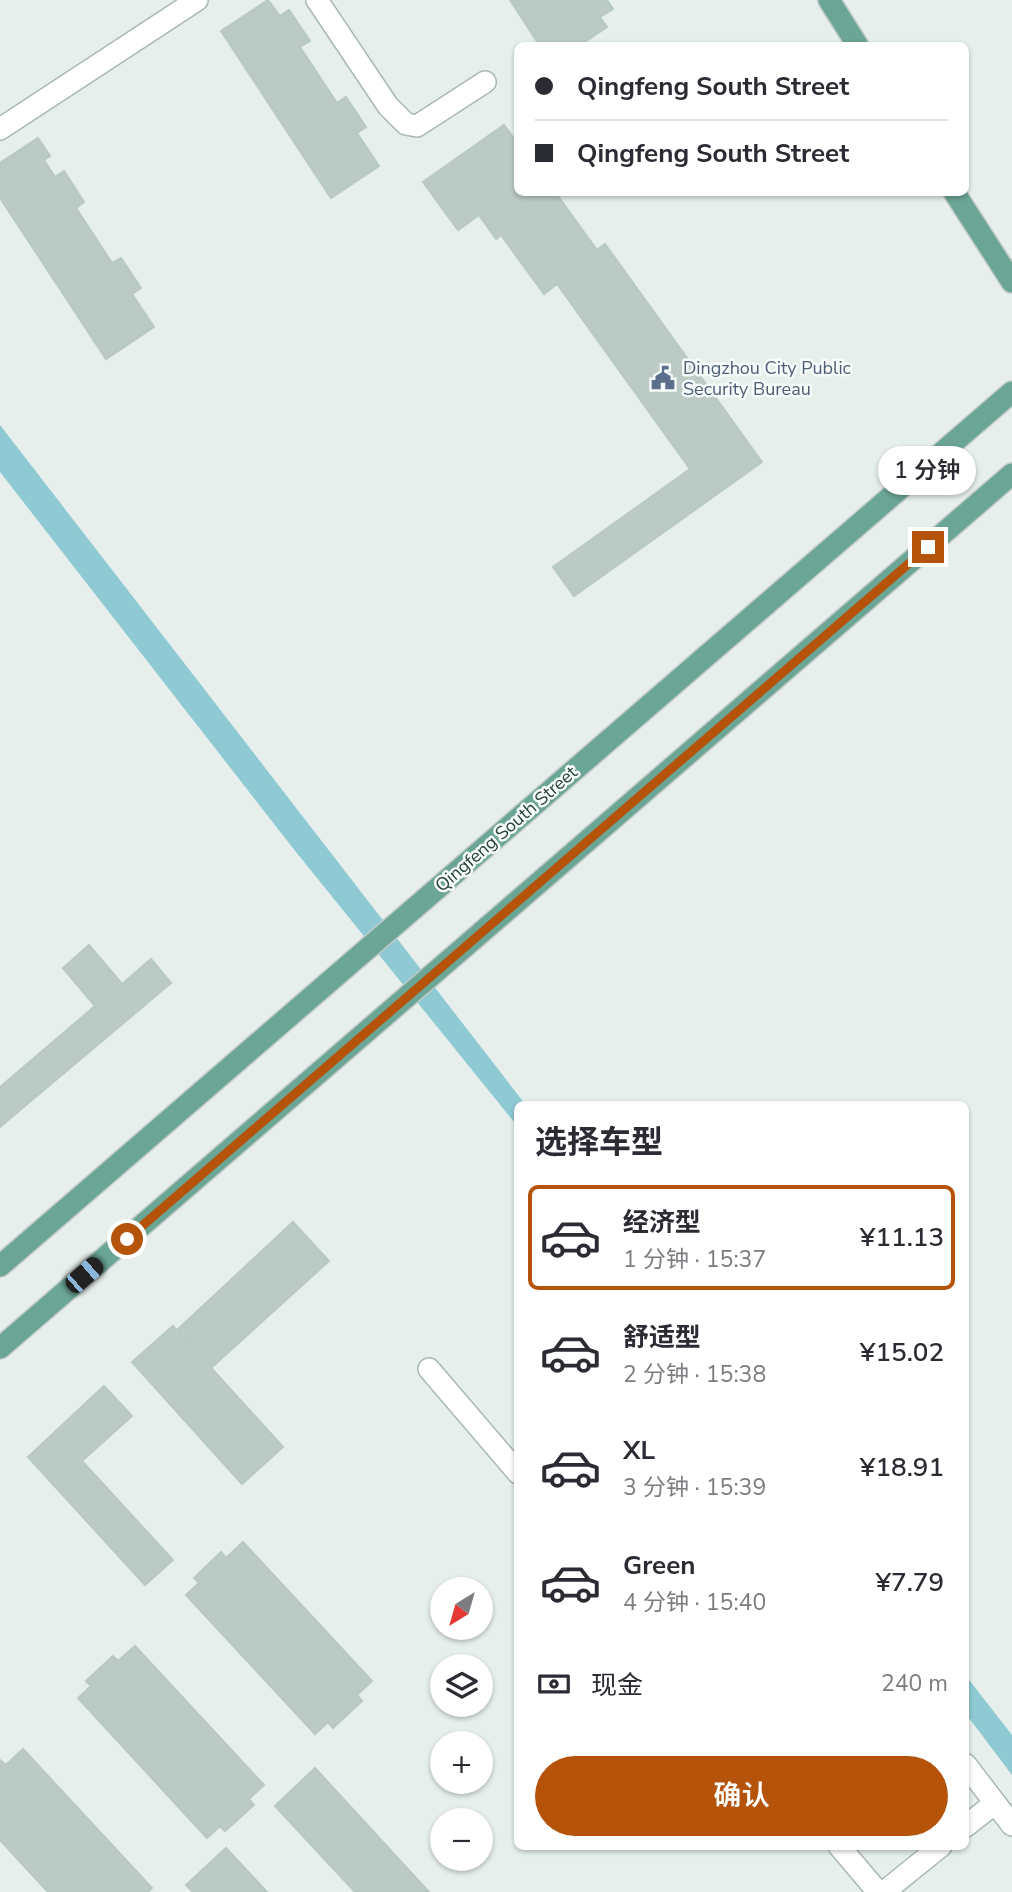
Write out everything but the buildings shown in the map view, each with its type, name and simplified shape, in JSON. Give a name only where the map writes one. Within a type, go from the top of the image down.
[{"type":"main road","points":[[828,0],[855,42]]},
{"type":"main road","points":[[957,196],[1012,282]]},
{"type":"main road","name":"Qingfeng South Street","points":[[0,1266],[1012,392]]},
{"type":"main road","points":[[0,1348],[1012,474]]},
{"type":"street","points":[[0,130],[197,0]]},
{"type":"street","points":[[317,0],[388,106],[406,124],[417,126],[485,82]]},
{"type":"street","points":[[429,1369],[514,1468]]},
{"type":"street","points":[[969,1769],[1012,1825]]},
{"type":"street","points":[[969,1824],[995,1803]]},
{"type":"street","points":[[842,1850],[878,1892]]},
{"type":"street","points":[[884,1892],[936,1850]]},
{"type":"water","points":[[0,425],[523,1101],[514,1101],[514,1122],[292,847],[0,472]]},
{"type":"water","points":[[969,1680],[1012,1735],[1012,1775],[969,1718]]},
{"type":"place","name":"Dingzhou City Public Security Bureau","points":[[663,378]]},
{"type":"route","points":[[127,1239],[928,547]]}]
